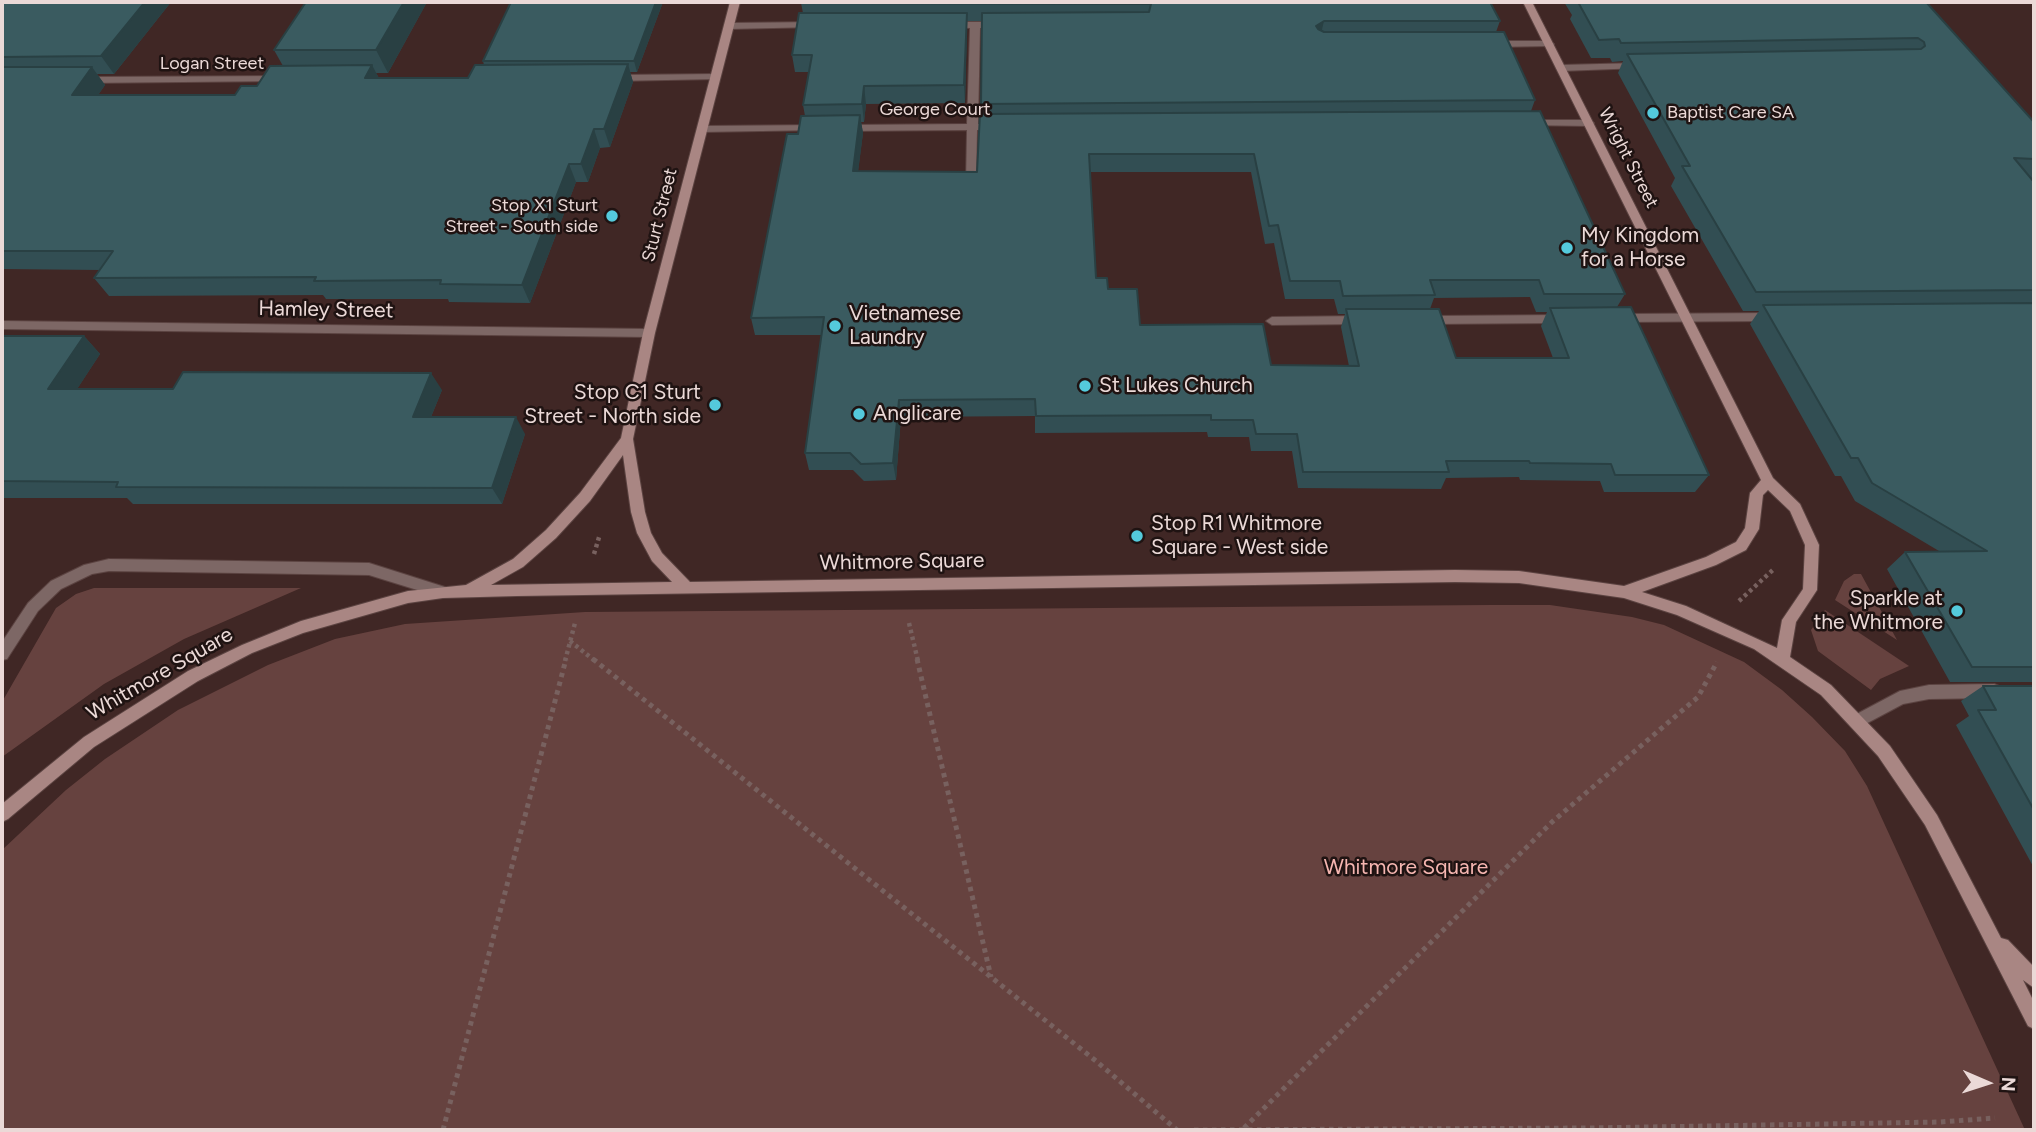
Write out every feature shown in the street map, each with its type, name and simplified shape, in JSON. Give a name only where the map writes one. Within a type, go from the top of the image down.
[{"type":"street","name":"Sturt Street","points":[[687,588],[657,557],[644,533],[627,439],[649,333],[735,2]]},
{"type":"street","name":"Wright Street","points":[[1528,2],[1768,481],[1795,508],[1812,545],[1811,585],[1789,620],[1782,659]]},
{"type":"street","points":[[971,183],[975,24]]},
{"type":"street","points":[[729,26],[829,25]]},
{"type":"street","points":[[935,25],[1014,25]]},
{"type":"street","points":[[1484,44],[1549,44]]},
{"type":"street","points":[[1561,68],[1655,66]]},
{"type":"street","points":[[600,78],[715,77]]},
{"type":"street","name":"Logan Street","points":[[71,80],[294,79]]},
{"type":"street","points":[[1520,123],[1589,123]]},
{"type":"street","name":"George Court","points":[[702,129],[1013,127]]},
{"type":"street","points":[[1600,318],[1793,317]]},
{"type":"street","points":[[1409,320],[1573,319]]},
{"type":"street","points":[[1272,321],[1368,320]]},
{"type":"street","name":"Hamley Street","points":[[2,326],[649,333]]},
{"type":"street","name":"Sturt Street","points":[[466,591],[517,563],[534,550],[579,504],[627,439]]},
{"type":"street","points":[[1624,592],[1711,561],[1741,546],[1752,529],[1757,494],[1768,481]]},
{"type":"street","name":"Whitmore Square","points":[[2,654],[33,607],[56,585],[89,569],[109,565],[369,569],[443,592]]},
{"type":"street","name":"Whitmore Square","points":[[2,814],[89,742],[182,683],[226,660],[301,627],[349,612],[443,592],[1455,576],[1519,578],[1624,592],[1703,618],[1782,659],[1826,690],[1884,751],[1931,820],[2034,1020]]},
{"type":"street","points":[[1858,721],[1900,698],[1929,692],[2008,691]]},
{"type":"street","points":[[1994,938],[2034,979]]},
{"type":"path","points":[[1736,604],[1775,568]]},
{"type":"path","points":[[443,1130],[577,612]]},
{"type":"path","points":[[909,624],[991,977]]},
{"type":"path","points":[[570,641],[991,977],[1177,1130]]},
{"type":"path","points":[[1243,1129],[1552,822],[1698,697],[1720,655]]},
{"type":"path","points":[[1195,1130],[1590,1128],[1940,1122],[1995,1118]]},
{"type":"green space","points":[[1854,574],[1861,574],[1897,640],[1835,600],[1844,581]]},
{"type":"green space","points":[[94,588],[301,588],[184,639],[104,684],[2,757],[2,702],[56,608],[76,594]]},
{"type":"green space","name":"Whitmore Square","points":[[1550,605],[1632,617],[1664,625],[1744,662],[1782,690],[1845,751],[1867,786],[2025,1130],[2,1130],[2,850],[66,790],[105,759],[178,710],[268,665],[335,639],[405,624],[585,612]]},
{"type":"green space","points":[[1825,610],[1909,666],[1880,679],[1871,690],[1818,651],[1811,630]]},
{"type":"building","points":[[2,2],[145,2],[101,56],[2,57]]},
{"type":"building","points":[[306,2],[404,2],[376,50],[274,50]]},
{"type":"building","points":[[511,2],[656,2],[634,61],[483,61]]},
{"type":"building","points":[[801,2],[1490,2],[1500,21],[1324,21],[1316,26],[1324,32],[1504,32],[1535,100],[981,104],[982,13],[1149,12],[1151,4]]},
{"type":"building","points":[[1578,2],[1926,2],[2034,122],[2034,159],[2014,158],[2034,182],[2034,290],[1756,292],[1682,166],[1690,166],[1627,54],[1921,49],[1925,46],[1924,42],[1918,38],[1621,43],[1619,39],[1599,40]]},
{"type":"building","points":[[799,13],[967,13],[964,85],[864,86],[862,104],[803,105],[812,55],[792,55]]},
{"type":"building","points":[[628,64],[604,129],[594,129],[581,164],[569,164],[522,285],[440,284],[441,280],[314,281],[316,277],[94,278],[113,251],[2,251],[2,67],[92,67],[72,95],[235,95],[241,86],[257,86],[270,66],[372,65],[365,78],[468,78],[475,65]]},
{"type":"building","points":[[1540,111],[1625,294],[1544,294],[1539,280],[1430,280],[1435,295],[1343,296],[1340,281],[1290,281],[1278,225],[1269,226],[1254,154],[1089,154],[1096,278],[1107,278],[1108,289],[1137,289],[1140,325],[1263,324],[1271,365],[1359,366],[1346,309],[1439,309],[1456,358],[1569,358],[1550,308],[1631,307],[1709,475],[1615,475],[1611,464],[1529,461],[1446,461],[1449,472],[1303,472],[1297,434],[1256,434],[1253,420],[1211,420],[1211,415],[1036,416],[1035,399],[899,400],[893,463],[861,464],[850,453],[805,453],[824,317],[751,318],[787,134],[798,134],[801,116],[860,115],[853,171],[977,172],[980,114]]},
{"type":"building","points":[[2034,303],[2034,667],[1972,667],[1905,552],[1987,551],[1872,483],[1858,458],[1851,458],[1763,305]]},
{"type":"building","points":[[2,336],[84,336],[48,389],[173,389],[183,372],[431,373],[413,417],[516,417],[492,488],[116,487],[118,482],[2,481]]},
{"type":"building","points":[[1983,686],[2034,686],[2034,810],[1978,710],[1996,710]]},
{"type":"place","name":"Baptist Care SA","points":[[1653,113]]},
{"type":"place","name":"Stop X1 Sturt Street - South side","points":[[612,216]]},
{"type":"place","name":"My Kingdom for a Horse","points":[[1567,248]]},
{"type":"place","name":"Vietnamese Laundry","points":[[835,326]]},
{"type":"place","name":"St Lukes Church","points":[[1085,386]]},
{"type":"place","name":"Stop C1 Sturt Street - North side","points":[[715,405]]},
{"type":"place","name":"Anglicare","points":[[859,414]]},
{"type":"place","name":"Stop R1 Whitmore Square - West side","points":[[1137,536]]},
{"type":"place","name":"Sparkle at the Whitmore","points":[[1957,611]]}]
